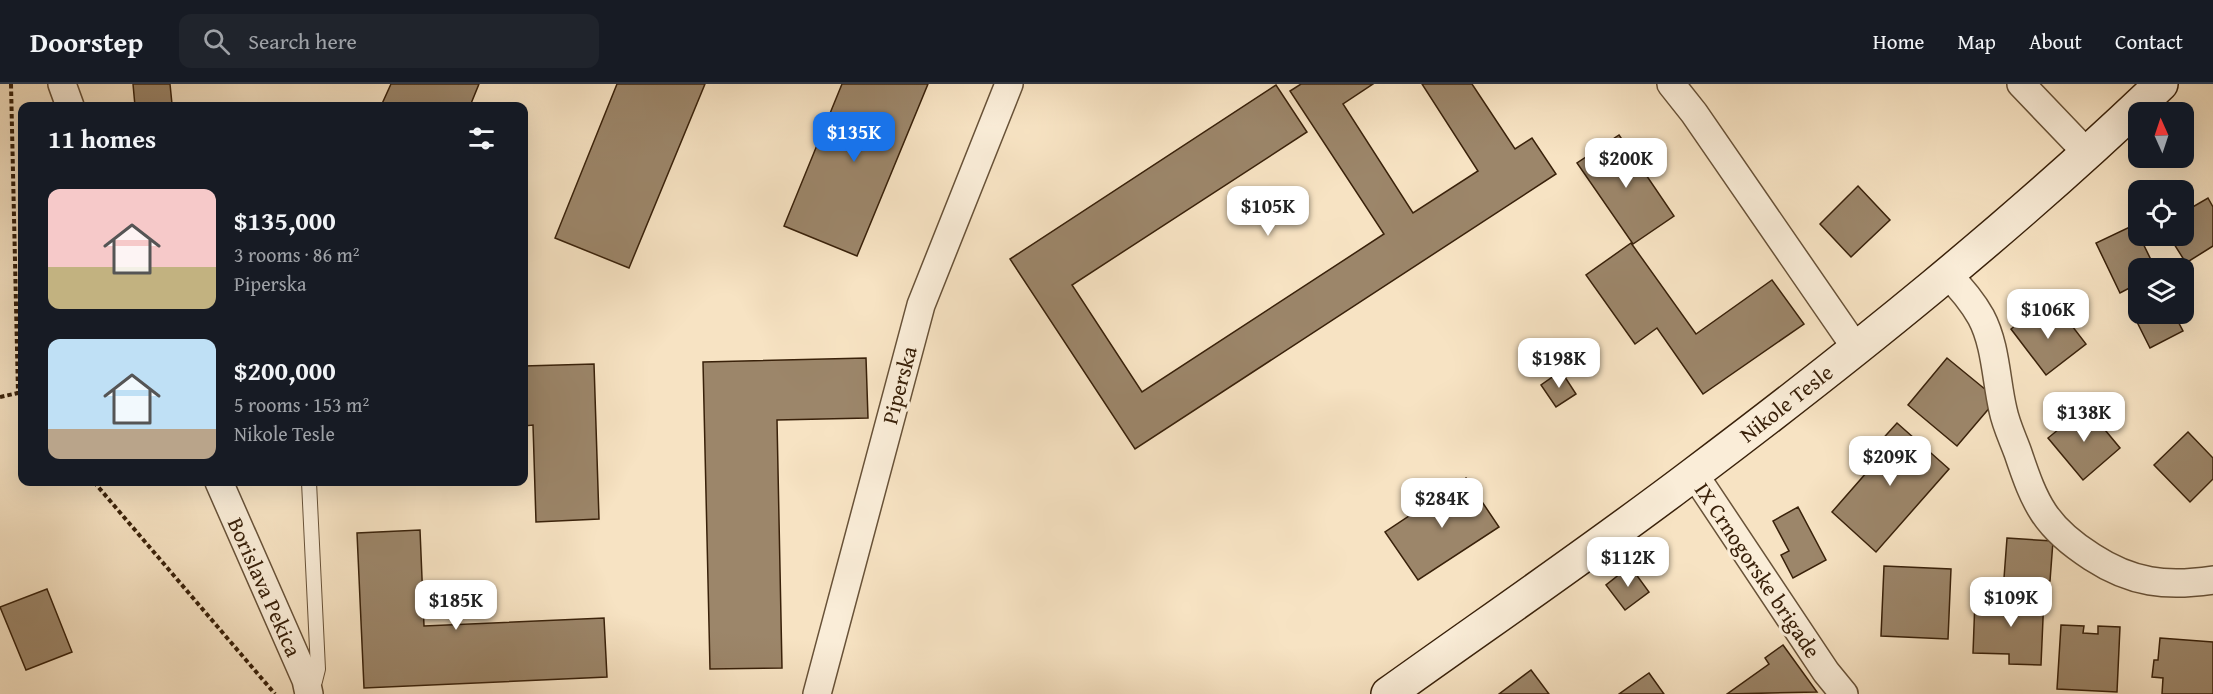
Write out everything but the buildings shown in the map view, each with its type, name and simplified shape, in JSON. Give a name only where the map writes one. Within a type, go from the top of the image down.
[{"type":"street","points":[[62,84],[69,102]]},
{"type":"street","name":"Piperska","points":[[817,694],[921,305],[1009,84]]},
{"type":"street","points":[[1671,84],[1694,113],[1856,348]]},
{"type":"street","points":[[2021,84],[2088,154]]},
{"type":"street","name":"Nikole Tesle","points":[[1388,694],[1694,474],[1856,348],[1948,274],[2088,154],[2161,84]]},
{"type":"street","points":[[1948,274],[1964,291],[1982,319],[1992,352],[2003,411],[2032,494],[2045,517],[2060,534],[2114,571],[2149,582],[2213,580]]},
{"type":"street","name":"IX Crnogorske brigade","points":[[1694,474],[1826,672],[1844,694]]},
{"type":"street","name":"Borislava Pekica","points":[[221,486],[309,692]]},
{"type":"lane","points":[[309,486],[318,669],[309,692]]},
{"type":"path","points":[[11,84],[18,324]]},
{"type":"path","points":[[0,397],[18,392]]},
{"type":"path","points":[[97,486],[275,694]]}]
